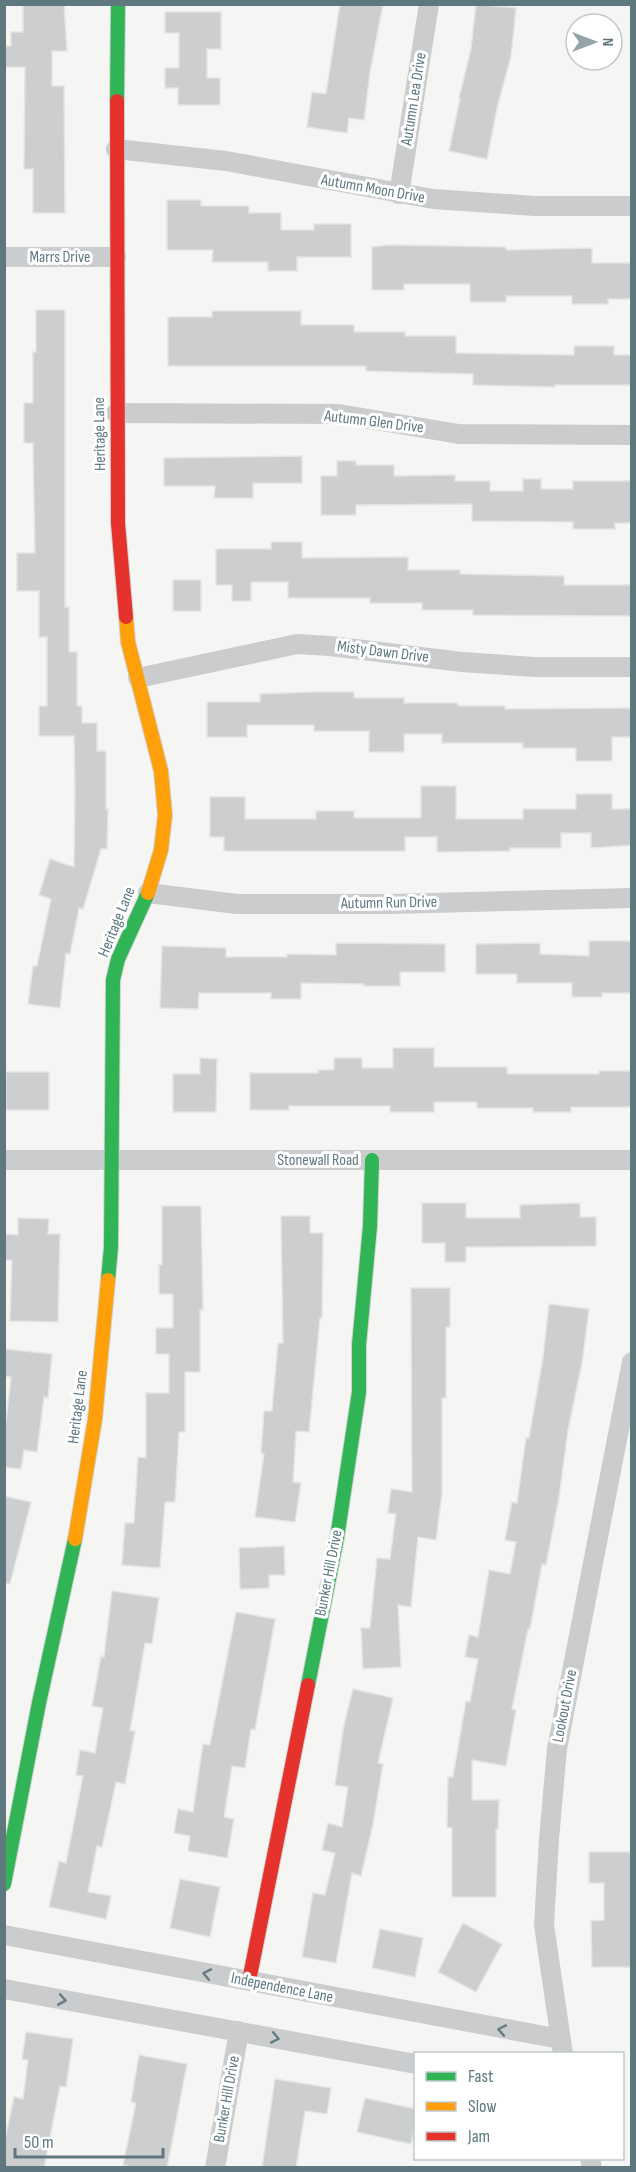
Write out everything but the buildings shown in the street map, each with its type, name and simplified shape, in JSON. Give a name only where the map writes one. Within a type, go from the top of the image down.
[{"type":"street","name":"Heritage Lane","points":[[4,1884],[39,1703],[76,1534],[95,1419],[111,1247],[113,980],[118,959],[148,893],[161,850],[165,815],[161,771],[128,642],[119,534],[116,412],[118,4]]},
{"type":"street","name":"Autumn Lea Drive","points":[[399,194],[429,4]]},
{"type":"street","name":"Autumn Moon Drive","points":[[116,149],[226,161],[433,200],[536,206],[632,206]]},
{"type":"street","name":"Marrs Drive","points":[[4,257],[116,257]]},
{"type":"street","name":"Autumn Glen Drive","points":[[116,412],[339,414],[459,434],[632,435]]},
{"type":"street","name":"Misty Dawn Drive","points":[[138,678],[297,644],[462,662],[536,667],[632,667]]},
{"type":"street","name":"Autumn Run Drive","points":[[148,893],[237,904],[390,904],[632,898]]},
{"type":"street","name":"Stonewall Road","points":[[4,1160],[632,1160]]},
{"type":"street","name":"Bunker Hill Drive","points":[[249,1982],[337,1538],[359,1392],[359,1345],[370,1226],[372,1160]]},
{"type":"street","name":"Lookout Drive","points":[[561,2046],[544,1925],[557,1749],[632,1362]]},
{"type":"street","name":"Independence Lane","points":[[4,1935],[523,2034],[561,2046]]},
{"type":"street","points":[[4,1989],[414,2064]]},
{"type":"street","name":"Bunker Hill Drive","points":[[215,2168],[239,2031]]},
{"type":"traffic: fast","points":[[117,101],[118,4]]},
{"type":"traffic: fast","points":[[108,1280],[111,1247],[113,980],[118,959],[148,893]]},
{"type":"traffic: fast","points":[[308,1685],[337,1538],[359,1392],[359,1345],[370,1226],[372,1160]]},
{"type":"traffic: fast","points":[[4,1884],[39,1703],[75,1539]]},
{"type":"traffic: slow","points":[[126,617],[128,642],[161,771],[165,815],[161,850],[148,893]]},
{"type":"traffic: slow","points":[[75,1539],[95,1419],[108,1280]]},
{"type":"traffic: jam","points":[[117,101],[118,523],[126,617]]},
{"type":"traffic: jam","points":[[249,1981],[308,1685]]}]
